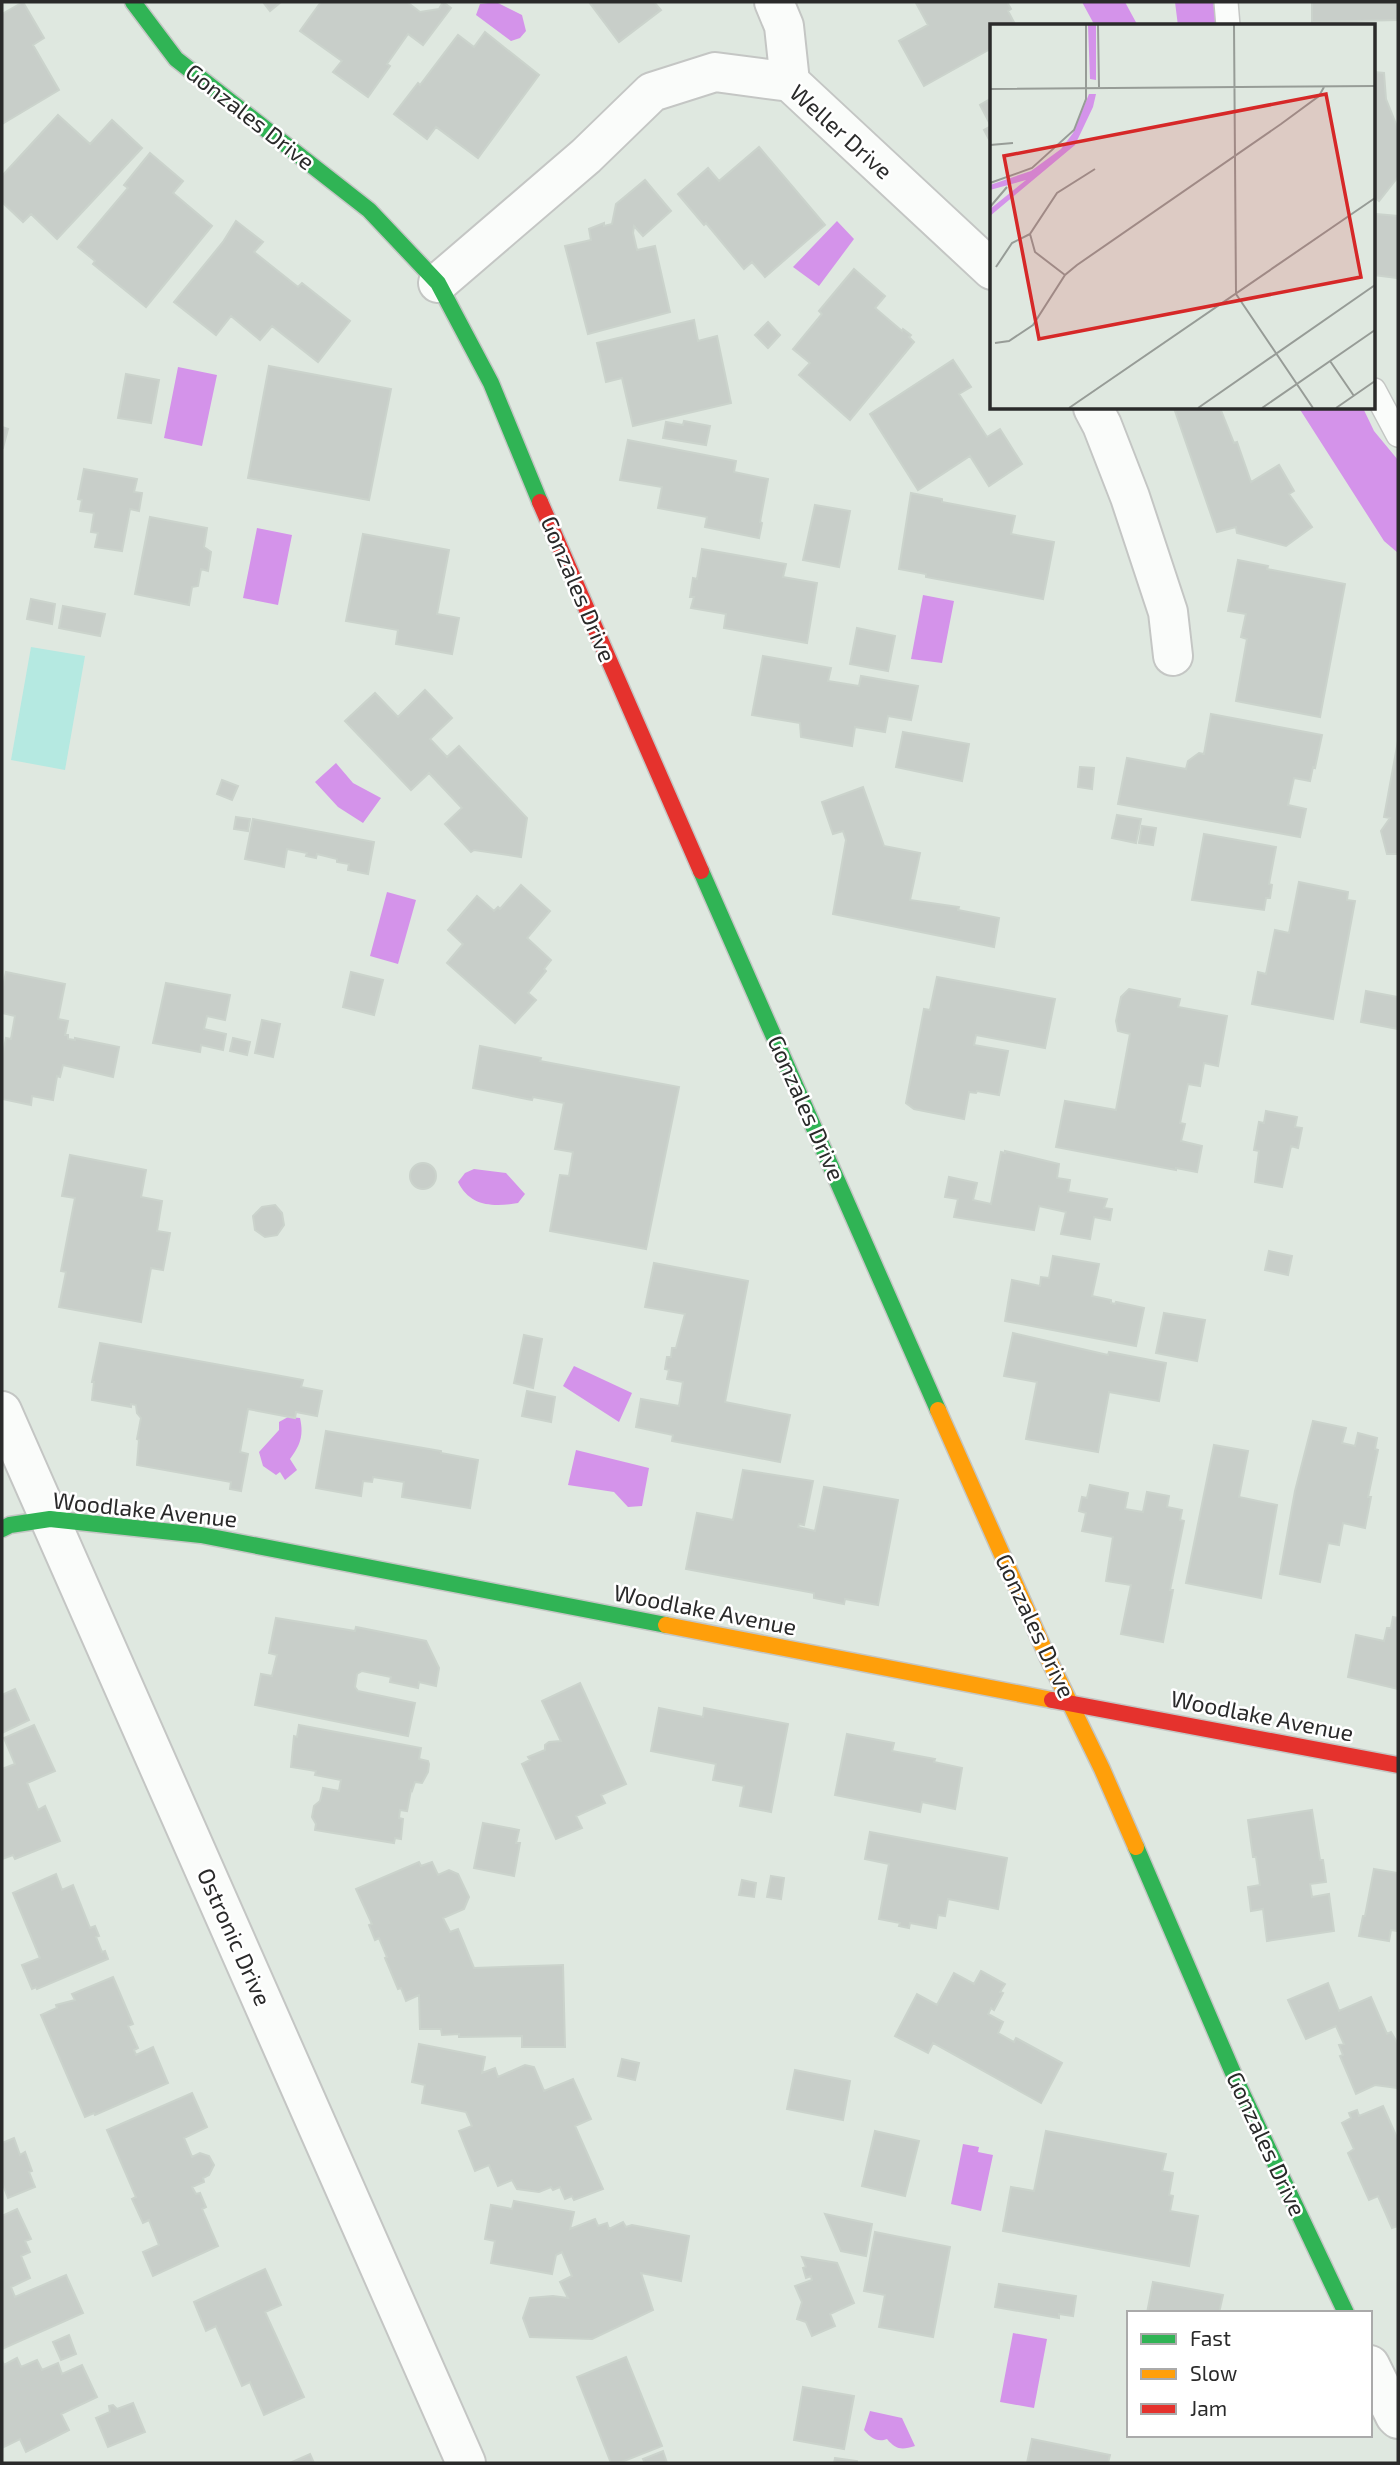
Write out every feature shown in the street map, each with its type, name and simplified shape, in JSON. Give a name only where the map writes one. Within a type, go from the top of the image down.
[{"type":"street","name":"Gonzales Drive","points":[[133,2],[176,59],[369,210],[438,283],[491,383],[555,539],[1047,1656],[1102,1769],[1240,2089],[1345,2311]]},
{"type":"street","points":[[774,2],[784,26],[790,82]]},
{"type":"street","name":"Weller Drive","points":[[438,283],[586,156],[652,92],[715,72],[790,82],[990,268]]},
{"type":"street","points":[[1094,410],[1130,497],[1168,612],[1172,656]]},
{"type":"street","name":"Ostronic Drive","points":[[2,1411],[466,2463]]},
{"type":"street","name":"Woodlake Avenue","points":[[2,1529],[10,1525],[50,1519],[201,1535],[1398,1765]]},
{"type":"street","points":[[1372,2369],[1398,2419]]},
{"type":"lane","points":[[1226,2],[1228,24]]},
{"type":"lane","points":[[1376,394],[1398,435]]},
{"type":"shaded area","points":[[496,2],[522,15],[526,31],[520,38],[511,41],[476,15],[480,4]]},
{"type":"shaded area","points":[[1082,2],[1125,2],[1137,24],[1094,24]]},
{"type":"shaded area","points":[[1175,2],[1213,2],[1217,24],[1178,24]]},
{"type":"shaded area","points":[[837,221],[854,239],[819,286],[793,267]]},
{"type":"shaded area","points":[[178,367],[217,375],[202,446],[164,438]]},
{"type":"shaded area","points":[[1300,410],[1364,410],[1374,431],[1398,460],[1398,553],[1384,541]]},
{"type":"shaded area","points":[[257,528],[292,535],[278,605],[243,598]]},
{"type":"shaded area","points":[[923,595],[954,601],[942,663],[911,659]]},
{"type":"shaded area","points":[[31,647],[85,656],[65,770],[11,760]]},
{"type":"shaded area","points":[[336,763],[353,783],[381,798],[363,823],[338,807],[315,782]]},
{"type":"shaded area","points":[[387,892],[416,900],[398,964],[370,956]]},
{"type":"shaded area","points":[[474,1169],[506,1173],[525,1194],[518,1203],[492,1205],[476,1201],[458,1182],[465,1173]]},
{"type":"shaded area","points":[[574,1366],[632,1393],[619,1422],[563,1386]]},
{"type":"shaded area","points":[[288,1417],[300,1418],[302,1430],[299,1445],[290,1459],[297,1470],[285,1480],[280,1472],[276,1475],[263,1466],[259,1452],[279,1430],[279,1422]]},
{"type":"shaded area","points":[[576,1450],[649,1468],[642,1506],[628,1507],[614,1492],[568,1485]]},
{"type":"shaded area","points":[[963,2144],[979,2147],[978,2152],[993,2155],[981,2211],[951,2204]]},
{"type":"shaded area","points":[[1013,2333],[1047,2339],[1034,2408],[1000,2402]]},
{"type":"shaded area","points":[[870,2411],[902,2418],[915,2446],[900,2448],[887,2439],[877,2440],[871,2437],[864,2430]]},
{"type":"building","points":[[23,2],[44,38],[33,45],[59,90],[2,124],[2,14]]},
{"type":"building","points":[[263,2],[281,2],[270,11]]},
{"type":"building","points":[[321,2],[407,2],[420,12],[439,9],[443,2],[451,8],[423,45],[408,34],[368,97],[333,72],[342,61],[300,31]]},
{"type":"building","points":[[589,2],[654,2],[661,10],[619,42]]},
{"type":"building","points":[[1007,2],[1011,9],[1008,11],[1015,24],[990,24],[990,49],[924,86],[899,41],[928,25],[916,3]]},
{"type":"building","points":[[1312,2],[1398,2],[1398,20],[1312,22]]},
{"type":"building","points":[[485,32],[539,75],[478,158],[436,127],[427,139],[394,114],[458,35],[474,47]]},
{"type":"building","points":[[1376,72],[1384,73],[1386,99],[1398,129],[1398,177],[1379,201],[1376,199]]},
{"type":"building","points":[[990,99],[990,124],[980,105]]},
{"type":"building","points":[[58,115],[90,144],[112,120],[142,148],[57,239],[31,214],[23,222],[2,202],[2,176]]},
{"type":"building","points":[[990,127],[990,141],[984,130]]},
{"type":"building","points":[[759,147],[825,225],[765,277],[752,262],[744,269],[678,194],[708,168],[719,181]]},
{"type":"building","points":[[150,153],[183,181],[173,193],[212,226],[146,307],[93,264],[95,261],[78,247],[128,188],[124,185]]},
{"type":"building","points":[[645,180],[671,211],[643,236],[634,226],[633,233],[637,250],[655,246],[670,312],[588,334],[565,246],[591,240],[589,229],[604,223],[604,226],[612,224],[616,204]]},
{"type":"building","points":[[1376,214],[1398,216],[1398,278],[1376,275]]},
{"type":"building","points":[[236,221],[263,242],[254,252],[298,287],[302,283],[350,321],[318,362],[272,326],[260,340],[231,316],[216,335],[174,302],[223,242]]},
{"type":"building","points":[[854,269],[885,296],[875,308],[902,331],[903,329],[911,335],[909,337],[914,342],[850,420],[799,375],[810,363],[793,349],[822,314],[819,311]]},
{"type":"building","points":[[694,320],[698,341],[717,336],[731,403],[633,426],[622,378],[606,382],[597,343]]},
{"type":"building","points":[[768,322],[780,335],[768,348],[755,335]]},
{"type":"building","points":[[953,360],[971,387],[959,394],[987,437],[1000,429],[1022,464],[989,486],[970,456],[918,490],[870,414]]},
{"type":"building","points":[[269,366],[391,389],[369,500],[248,478]]},
{"type":"building","points":[[126,374],[159,380],[151,423],[118,418]]},
{"type":"building","points":[[1175,410],[1221,410],[1234,443],[1237,442],[1251,482],[1279,465],[1294,491],[1289,494],[1312,527],[1286,546],[1237,533],[1236,527],[1217,532]]},
{"type":"building","points":[[684,421],[710,426],[706,445],[663,438],[666,422],[683,425]]},
{"type":"building","points":[[2,427],[8,429],[3,448],[2,448]]},
{"type":"building","points":[[628,440],[736,461],[734,472],[768,479],[759,538],[705,527],[707,517],[658,508],[662,487],[620,480]]},
{"type":"building","points":[[84,469],[137,479],[134,492],[142,493],[139,511],[130,509],[122,551],[95,547],[98,533],[91,532],[94,513],[80,511],[82,500],[78,499]]},
{"type":"building","points":[[911,493],[1015,516],[1011,534],[1054,542],[1043,599],[926,577],[926,574],[899,569]]},
{"type":"building","points":[[815,505],[850,511],[839,567],[803,560]]},
{"type":"building","points":[[150,517],[207,528],[204,547],[211,552],[208,571],[201,569],[198,586],[192,587],[189,605],[135,594]]},
{"type":"building","points":[[363,534],[449,550],[437,614],[459,618],[452,654],[396,644],[398,630],[346,621]]},
{"type":"building","points":[[702,549],[786,564],[783,577],[817,583],[807,643],[724,628],[726,614],[691,608],[694,597],[690,597],[693,578],[697,579]]},
{"type":"building","points":[[1238,560],[1268,566],[1267,569],[1345,584],[1320,717],[1236,701],[1247,639],[1241,637],[1246,614],[1228,611]]},
{"type":"building","points":[[31,599],[55,604],[52,624],[27,619]]},
{"type":"building","points":[[63,606],[105,614],[100,636],[59,628]]},
{"type":"building","points":[[857,628],[895,636],[888,671],[850,664]]},
{"type":"building","points":[[763,656],[831,668],[828,681],[859,686],[861,676],[918,686],[911,720],[888,716],[885,732],[855,727],[852,746],[801,737],[800,723],[752,715]]},
{"type":"building","points":[[425,690],[452,718],[430,739],[447,757],[459,746],[527,818],[521,857],[474,850],[471,852],[445,824],[462,808],[429,773],[411,790],[345,721],[375,693],[398,717]]},
{"type":"building","points":[[1211,714],[1322,735],[1310,781],[1294,778],[1288,805],[1306,809],[1300,837],[1118,804],[1127,758],[1186,769],[1188,761],[1199,753],[1204,754]]},
{"type":"building","points":[[903,732],[969,744],[962,781],[896,767]]},
{"type":"building","points":[[1398,741],[1398,854],[1387,854],[1381,831],[1390,818],[1384,817]]},
{"type":"building","points":[[1080,767],[1094,768],[1092,789],[1078,787]]},
{"type":"building","points":[[222,780],[238,786],[232,800],[217,794]]},
{"type":"building","points":[[863,787],[884,846],[920,853],[910,900],[959,907],[958,910],[999,918],[994,947],[833,914],[846,840],[843,831],[833,834],[822,802]]},
{"type":"building","points":[[1117,815],[1141,819],[1136,843],[1112,838]]},
{"type":"building","points":[[236,817],[250,819],[248,831],[234,829]]},
{"type":"building","points":[[253,819],[374,842],[368,874],[348,870],[349,864],[337,862],[337,859],[317,854],[316,858],[306,856],[307,853],[287,849],[284,867],[245,859]]},
{"type":"building","points":[[1142,826],[1156,828],[1153,845],[1139,843]]},
{"type":"building","points":[[1204,834],[1276,847],[1269,884],[1272,885],[1270,898],[1266,898],[1264,910],[1192,900]]},
{"type":"building","points":[[1299,882],[1348,892],[1347,900],[1355,901],[1333,1019],[1252,1004],[1258,972],[1266,974],[1275,930],[1289,933]]},
{"type":"building","points":[[521,885],[550,911],[527,938],[551,960],[544,969],[546,971],[528,993],[536,1000],[515,1023],[447,963],[463,944],[448,930],[477,896],[494,911],[498,907],[500,909]]},
{"type":"building","points":[[6,972],[65,984],[58,1019],[68,1021],[65,1035],[68,1035],[68,1039],[119,1047],[113,1077],[63,1065],[60,1077],[57,1076],[53,1100],[32,1096],[31,1105],[2,1099],[2,1058],[6,1038],[11,1039],[15,1016],[2,1013],[2,991]]},
{"type":"building","points":[[351,972],[383,980],[374,1015],[343,1007]]},
{"type":"building","points":[[937,977],[1055,999],[1045,1048],[976,1035],[974,1045],[1008,1051],[999,1095],[969,1092],[964,1119],[914,1109],[906,1103],[924,1009],[930,1010]]},
{"type":"building","points":[[166,983],[230,995],[225,1020],[207,1016],[204,1029],[226,1034],[223,1050],[201,1045],[200,1052],[153,1043]]},
{"type":"building","points":[[1129,989],[1180,999],[1178,1007],[1227,1016],[1218,1066],[1204,1063],[1200,1086],[1188,1084],[1180,1123],[1185,1124],[1181,1141],[1202,1146],[1197,1172],[1056,1147],[1065,1101],[1116,1110],[1130,1034],[1118,1031],[1116,1021],[1121,997]]},
{"type":"building","points":[[1366,991],[1398,997],[1398,1029],[1361,1022]]},
{"type":"building","points":[[262,1020],[280,1024],[273,1057],[255,1053]]},
{"type":"building","points":[[233,1038],[250,1042],[247,1055],[230,1051]]},
{"type":"building","points":[[480,1046],[541,1058],[540,1061],[679,1087],[646,1249],[550,1231],[560,1175],[569,1176],[573,1152],[555,1149],[564,1103],[533,1097],[532,1100],[473,1088]]},
{"type":"building","points":[[1266,1111],[1297,1117],[1295,1127],[1302,1128],[1298,1148],[1291,1146],[1282,1187],[1255,1182],[1259,1151],[1254,1150],[1259,1122],[1264,1123]]},
{"type":"building","points":[[1001,1152],[1059,1164],[1057,1178],[1070,1180],[1068,1192],[1107,1199],[1104,1208],[1112,1209],[1110,1220],[1094,1217],[1090,1239],[1061,1234],[1066,1212],[1039,1206],[1034,1230],[954,1217],[958,1199],[945,1197],[949,1177],[977,1183],[973,1200],[991,1204]]},
{"type":"building","points":[[70,1155],[146,1170],[141,1197],[162,1201],[157,1231],[170,1233],[163,1270],[151,1268],[141,1322],[59,1307],[66,1272],[61,1271],[75,1198],[62,1196]]},
{"type":"building","points":[[423,1163],[432,1167],[436,1176],[432,1185],[423,1189],[414,1185],[410,1176],[414,1167]]},
{"type":"building","points":[[275,1205],[282,1213],[284,1225],[277,1235],[265,1237],[255,1230],[253,1216],[262,1207]]},
{"type":"building","points":[[1269,1251],[1292,1256],[1288,1275],[1265,1270]]},
{"type":"building","points":[[1053,1256],[1099,1264],[1092,1296],[1111,1300],[1111,1303],[1115,1304],[1116,1302],[1144,1308],[1136,1346],[1005,1321],[1012,1280],[1040,1286],[1041,1277],[1049,1278]]},
{"type":"building","points":[[654,1263],[748,1281],[725,1402],[790,1415],[780,1462],[672,1441],[673,1435],[636,1427],[641,1399],[679,1406],[683,1382],[667,1379],[669,1370],[665,1369],[667,1357],[671,1357],[672,1348],[676,1348],[685,1314],[645,1307]]},
{"type":"building","points":[[1164,1313],[1205,1320],[1197,1361],[1156,1353]]},
{"type":"building","points":[[1013,1333],[1108,1355],[1109,1352],[1166,1363],[1159,1401],[1109,1392],[1098,1452],[1026,1439],[1037,1382],[1004,1376]]},
{"type":"building","points":[[524,1335],[542,1339],[533,1388],[514,1383]]},
{"type":"building","points":[[100,1343],[303,1380],[301,1387],[322,1391],[317,1416],[296,1412],[295,1418],[248,1409],[240,1452],[248,1454],[241,1491],[230,1489],[231,1482],[137,1465],[137,1439],[141,1418],[136,1405],[131,1404],[131,1407],[92,1400],[92,1382]]},
{"type":"building","points":[[527,1391],[555,1397],[551,1422],[522,1416]]},
{"type":"building","points":[[1313,1421],[1346,1428],[1342,1443],[1355,1446],[1358,1433],[1377,1438],[1375,1449],[1378,1450],[1368,1497],[1371,1497],[1365,1528],[1343,1523],[1339,1545],[1328,1543],[1320,1582],[1280,1574],[1295,1491]]},
{"type":"building","points":[[326,1431],[478,1460],[470,1508],[402,1497],[404,1482],[373,1477],[372,1482],[363,1481],[361,1496],[316,1488]]},
{"type":"building","points":[[1214,1445],[1248,1451],[1239,1497],[1277,1505],[1261,1598],[1186,1583]]},
{"type":"building","points":[[743,1470],[813,1481],[804,1525],[799,1524],[798,1527],[815,1531],[824,1487],[898,1500],[878,1605],[845,1599],[844,1604],[814,1598],[814,1593],[686,1569],[697,1513],[733,1520]]},
{"type":"building","points":[[1090,1485],[1128,1493],[1125,1509],[1143,1512],[1147,1492],[1169,1496],[1167,1507],[1182,1510],[1180,1520],[1184,1521],[1163,1642],[1121,1634],[1131,1585],[1106,1581],[1113,1537],[1082,1531],[1086,1513],[1079,1511],[1082,1497],[1087,1498]]},
{"type":"building","points":[[1393,1617],[1398,1618],[1398,1689],[1348,1677],[1356,1635],[1384,1641]]},
{"type":"building","points":[[276,1618],[355,1631],[356,1627],[426,1641],[439,1668],[436,1686],[419,1682],[418,1688],[390,1682],[391,1677],[362,1671],[357,1674],[355,1687],[358,1691],[415,1703],[408,1736],[255,1705],[261,1674],[272,1676],[277,1655],[269,1653]]},
{"type":"building","points":[[580,1683],[626,1784],[601,1795],[605,1803],[576,1816],[582,1828],[556,1839],[522,1764],[530,1760],[528,1757],[545,1750],[545,1745],[549,1742],[561,1741],[542,1701]]},
{"type":"building","points":[[15,1689],[29,1720],[2,1733],[2,1695]]},
{"type":"building","points":[[659,1708],[703,1717],[704,1708],[788,1724],[771,1812],[740,1806],[744,1786],[713,1780],[716,1764],[651,1751]]},
{"type":"building","points":[[34,1725],[55,1771],[27,1783],[38,1810],[45,1806],[60,1841],[15,1859],[13,1855],[2,1859],[2,1769],[15,1764],[4,1738]]},
{"type":"building","points":[[299,1725],[421,1748],[419,1759],[428,1761],[428,1772],[422,1783],[415,1782],[407,1811],[400,1810],[399,1818],[403,1819],[401,1839],[395,1838],[394,1843],[315,1830],[316,1824],[312,1817],[314,1806],[320,1801],[323,1788],[339,1791],[341,1780],[315,1775],[316,1771],[291,1767],[294,1736],[297,1737]]},
{"type":"building","points":[[847,1734],[894,1743],[892,1751],[935,1759],[934,1762],[962,1768],[955,1809],[922,1802],[920,1812],[835,1795]]},
{"type":"building","points":[[1312,1810],[1326,1882],[1310,1884],[1312,1897],[1329,1894],[1334,1931],[1267,1941],[1263,1909],[1251,1911],[1248,1887],[1260,1885],[1248,1820]]},
{"type":"building","points":[[483,1823],[519,1830],[516,1843],[520,1843],[514,1876],[474,1868]]},
{"type":"building","points":[[870,1832],[1007,1858],[998,1909],[948,1899],[945,1916],[938,1915],[936,1928],[910,1923],[909,1928],[899,1926],[900,1923],[879,1919],[889,1864],[865,1859]]},
{"type":"building","points":[[419,1862],[421,1866],[432,1862],[438,1875],[449,1870],[458,1874],[469,1897],[464,1909],[443,1918],[450,1932],[458,1929],[474,1968],[563,1965],[565,2047],[522,2047],[522,2036],[459,2037],[459,2034],[442,2035],[441,2029],[420,2029],[419,1995],[406,2001],[401,1988],[398,1989],[385,1958],[387,1957],[379,1938],[375,1940],[369,1925],[372,1924],[356,1889]]},
{"type":"building","points":[[1374,1869],[1398,1873],[1398,1931],[1391,1930],[1389,1941],[1359,1936]]},
{"type":"building","points":[[56,1874],[62,1890],[73,1885],[90,1928],[95,1926],[99,1936],[96,1937],[108,1959],[32,1989],[22,1965],[40,1958],[13,1893]]},
{"type":"building","points":[[771,1876],[784,1878],[781,1899],[767,1897]]},
{"type":"building","points":[[742,1880],[756,1883],[754,1897],[739,1895]]},
{"type":"building","points":[[981,1971],[1005,1984],[994,2010],[991,2008],[988,2014],[1003,2022],[998,2033],[1014,2042],[1016,2038],[1062,2063],[1041,2103],[933,2043],[928,2053],[895,2036],[917,1994],[937,2005],[954,1973],[974,1984]]},
{"type":"building","points":[[113,1977],[133,2024],[128,2026],[138,2048],[134,2050],[136,2055],[153,2047],[168,2083],[85,2117],[41,2015],[57,2008],[56,2005],[75,2000],[72,1994]]},
{"type":"building","points":[[1328,1983],[1339,2011],[1371,1997],[1387,2034],[1391,2032],[1398,2044],[1398,2088],[1375,2085],[1356,2094],[1340,2056],[1343,2055],[1339,2045],[1344,2044],[1336,2026],[1306,2039],[1288,2000]]},
{"type":"building","points":[[419,2044],[485,2057],[482,2073],[495,2068],[498,2077],[525,2065],[534,2067],[544,2091],[573,2079],[591,2119],[575,2126],[603,2189],[574,2200],[572,2196],[565,2199],[560,2187],[539,2192],[517,2189],[512,2180],[498,2186],[489,2165],[475,2171],[459,2131],[472,2126],[466,2112],[422,2103],[425,2085],[412,2082]]},
{"type":"building","points":[[622,2059],[639,2063],[635,2080],[618,2076]]},
{"type":"building","points":[[795,2070],[850,2081],[843,2120],[787,2109]]},
{"type":"building","points":[[192,2093],[207,2127],[184,2138],[192,2157],[200,2153],[209,2156],[214,2165],[209,2175],[203,2178],[204,2182],[192,2187],[196,2194],[200,2193],[206,2207],[202,2209],[218,2246],[153,2276],[143,2252],[159,2245],[149,2220],[143,2223],[132,2199],[136,2197],[107,2130]]},
{"type":"building","points":[[1383,2106],[1398,2140],[1398,2226],[1392,2228],[1378,2196],[1369,2200],[1348,2153],[1354,2149],[1342,2123],[1351,2118],[1349,2113],[1357,2110],[1359,2116]]},
{"type":"building","points":[[875,2131],[919,2141],[905,2196],[862,2186]]},
{"type":"building","points":[[1046,2131],[1166,2154],[1162,2171],[1173,2173],[1169,2195],[1173,2196],[1170,2211],[1198,2216],[1189,2266],[1003,2231],[1011,2187],[1034,2191]]},
{"type":"building","points":[[14,2138],[20,2155],[25,2152],[35,2187],[8,2198],[2,2182],[2,2143]]},
{"type":"building","points":[[514,2201],[574,2212],[570,2229],[595,2219],[598,2226],[607,2223],[609,2229],[623,2222],[626,2227],[632,2225],[689,2236],[681,2281],[641,2273],[653,2310],[592,2339],[530,2337],[523,2318],[530,2298],[568,2298],[560,2282],[572,2276],[562,2252],[556,2255],[552,2274],[491,2263],[495,2241],[485,2239],[491,2205],[512,2209]]},
{"type":"building","points":[[17,2209],[31,2239],[25,2241],[30,2252],[21,2256],[30,2278],[11,2287],[15,2297],[66,2275],[83,2313],[2,2349],[2,2216]]},
{"type":"building","points":[[825,2214],[872,2224],[866,2256],[841,2251]]},
{"type":"building","points":[[875,2232],[950,2247],[933,2337],[879,2327],[885,2295],[864,2291]]},
{"type":"building","points":[[802,2257],[837,2263],[854,2303],[830,2314],[835,2326],[812,2336],[806,2322],[797,2319],[802,2302],[795,2286],[812,2280],[811,2276],[806,2278]]},
{"type":"building","points":[[265,2269],[281,2305],[265,2312],[304,2397],[264,2415],[250,2382],[242,2386],[216,2326],[206,2331],[194,2302]]},
{"type":"building","points":[[1153,2282],[1223,2295],[1219,2311],[1147,2311]]},
{"type":"building","points":[[999,2284],[1076,2296],[1073,2316],[1059,2314],[1059,2318],[995,2307]]},
{"type":"building","points":[[69,2335],[76,2354],[61,2360],[53,2342]]},
{"type":"building","points":[[626,2357],[662,2446],[619,2463],[611,2463],[577,2377]]},
{"type":"building","points":[[17,2358],[21,2367],[37,2360],[42,2370],[58,2363],[62,2374],[82,2365],[97,2397],[61,2414],[69,2430],[26,2452],[20,2439],[2,2448],[2,2361],[4,2365]]},
{"type":"building","points":[[803,2387],[854,2396],[844,2449],[794,2440]]},
{"type":"building","points":[[133,2403],[145,2432],[108,2447],[96,2418],[110,2412],[109,2406],[113,2405],[117,2409]]},
{"type":"building","points":[[1032,2439],[1110,2455],[1108,2463],[1027,2463]]},
{"type":"building","points":[[663,2451],[667,2463],[645,2463],[643,2459]]},
{"type":"building","points":[[310,2454],[314,2463],[290,2463]]},
{"type":"building","points":[[835,2458],[857,2461],[857,2463],[834,2463]]},
{"type":"traffic: fast","points":[[133,2],[176,59],[369,210],[438,283],[491,383],[540,502]]},
{"type":"traffic: fast","points":[[701,871],[938,1410]]},
{"type":"traffic: fast","points":[[2,1529],[10,1525],[50,1519],[201,1535],[666,1625]]},
{"type":"traffic: fast","points":[[1136,1847],[1240,2089],[1345,2311]]},
{"type":"traffic: slow","points":[[938,1410],[1047,1656],[1102,1769],[1136,1847]]},
{"type":"traffic: slow","points":[[666,1625],[1052,1700]]},
{"type":"traffic: jam","points":[[540,502],[701,871]]},
{"type":"traffic: jam","points":[[1052,1700],[1398,1765]]}]
